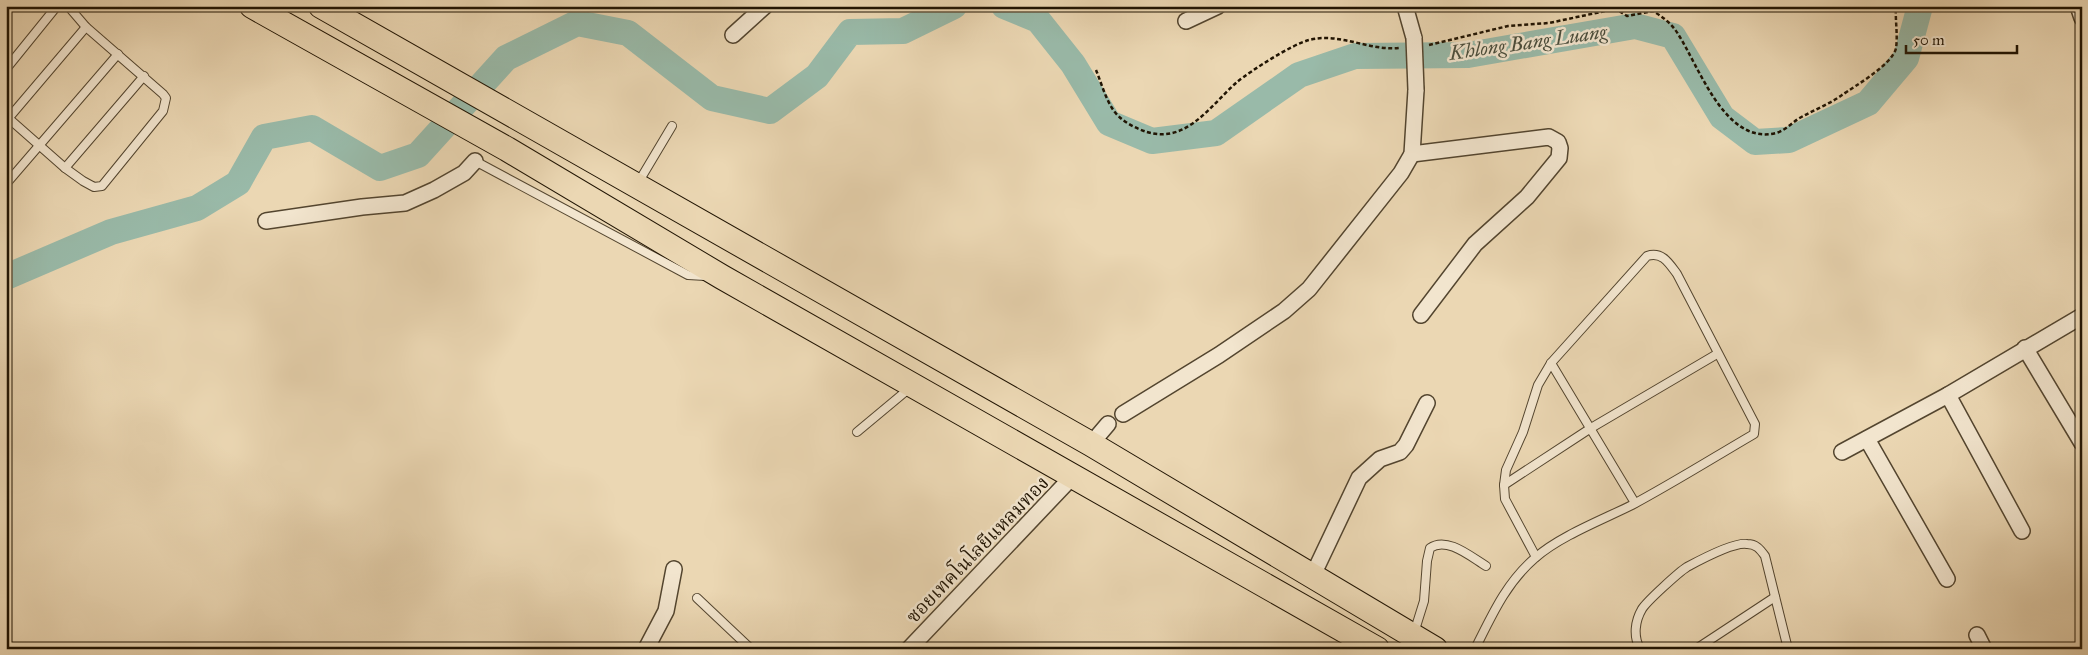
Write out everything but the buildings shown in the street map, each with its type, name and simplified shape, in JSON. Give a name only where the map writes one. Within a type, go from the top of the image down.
[{"type":"main road","points":[[252,6],[412,94],[913,386],[1377,649]]},
{"type":"main road","points":[[321,6],[636,187],[1091,444],[1435,649]]},
{"type":"street","points":[[733,35],[765,6]]},
{"type":"street","points":[[1186,21],[1218,6]]},
{"type":"street","points":[[1123,414],[1255,332],[1284,311],[1303,294],[1401,173],[1412,154],[1416,90],[1415,44],[1405,6]]},
{"type":"street","points":[[2078,6],[2082,18]]},
{"type":"street","points":[[1412,154],[1549,137],[1558,142],[1560,148],[1559,158],[1527,197],[1475,244],[1421,315]]},
{"type":"street","points":[[266,221],[362,207],[405,203],[434,190],[464,173],[475,161]]},
{"type":"street","points":[[1842,452],[1948,395],[2082,316]]},
{"type":"street","points":[[2026,348],[2082,443]]},
{"type":"street","points":[[1948,395],[2022,531]]},
{"type":"street","points":[[1313,575],[1359,478],[1380,460],[1400,452],[1406,445],[1427,403]]},
{"type":"street","points":[[1091,444],[1108,424]]},
{"type":"street","points":[[1867,439],[1947,579]]},
{"type":"street","name":"ซอยเทคโนโลยีแหลมทอง","points":[[909,649],[1073,476]]},
{"type":"street","points":[[646,649],[666,611],[674,569]]},
{"type":"street","points":[[1976,635],[1984,649]]},
{"type":"lane","points":[[6,68],[58,6]]},
{"type":"lane","points":[[68,6],[86,27],[144,76],[166,98],[165,106],[102,186],[89,185],[65,168],[7,118],[86,27]]},
{"type":"lane","points":[[6,184],[118,54]]},
{"type":"lane","points":[[65,168],[144,76]]},
{"type":"lane","points":[[636,187],[672,126]]},
{"type":"lane","points":[[475,161],[688,274],[722,276]]},
{"type":"lane","points":[[1475,649],[1502,596],[1515,578],[1536,557],[1550,547],[1635,503],[1754,434],[1755,424],[1677,274],[1669,262],[1662,256],[1653,254],[1647,256],[1551,363],[1538,385],[1523,432],[1506,470],[1504,484],[1506,499],[1536,557]]},
{"type":"lane","points":[[1504,484],[1591,428],[1717,354]]},
{"type":"lane","points":[[1551,363],[1635,503]]},
{"type":"lane","points":[[857,432],[913,386]]},
{"type":"lane","points":[[1413,635],[1424,601],[1427,561],[1430,548],[1443,543],[1452,546],[1486,566]]},
{"type":"lane","points":[[1640,649],[1637,643],[1636,631],[1637,620],[1643,608],[1685,568],[1734,546],[1749,544],[1760,549],[1769,566],[1788,649]]},
{"type":"lane","points":[[1696,649],[1775,597]]},
{"type":"lane","points":[[697,598],[751,649]]},
{"type":"path","points":[[1096,70],[1113,110],[1129,124],[1149,134],[1170,135],[1183,130],[1205,114],[1238,81],[1287,50],[1308,40],[1324,37],[1388,50],[1508,26],[1549,23],[1616,9],[1627,16],[1653,11],[1678,33],[1708,88],[1734,124],[1762,134],[1776,133],[1828,104],[1886,64],[1896,50],[1896,6]]},
{"type":"waterway","name":"Khlong Bang Luang","points":[[6,277],[111,232],[197,208],[238,183],[264,137],[312,128],[380,168],[418,155],[506,58],[577,23],[628,33],[712,98],[770,111],[817,76],[850,32],[903,31],[954,6]]},
{"type":"waterway","name":"Khlong Bang Luang","points":[[1004,6],[1038,20],[1073,64],[1109,123],[1152,141],[1216,133],[1299,75],[1355,56],[1468,55],[1635,26],[1673,36],[1722,117],[1755,142],[1789,140],[1868,103],[1906,58],[1920,6]]}]
